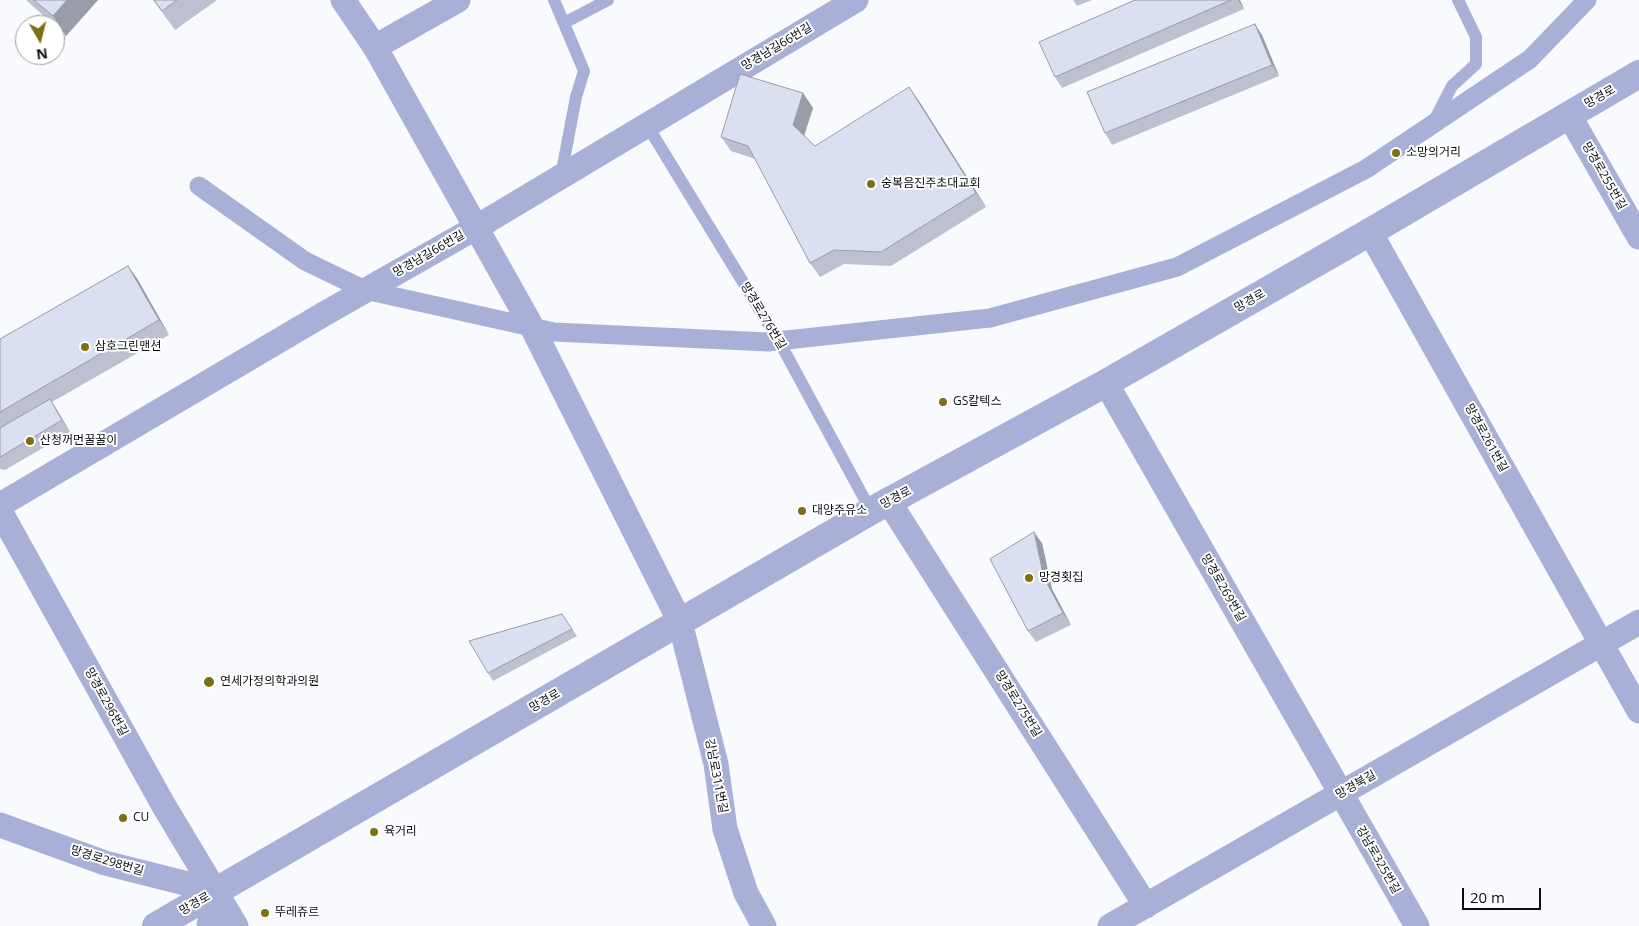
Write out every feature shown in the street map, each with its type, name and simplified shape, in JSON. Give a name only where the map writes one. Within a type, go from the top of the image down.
[{"type":"street","name":"강남로311번길","points":[[343,0],[375,47],[532,327],[680,622],[716,764],[725,829],[746,893],[764,926]]},
{"type":"street","points":[[375,47],[458,0]]},
{"type":"street","name":"망경남길66번길","points":[[0,505],[365,290],[477,227],[856,0]]},
{"type":"street","points":[[199,186],[305,261],[365,290],[554,332],[779,341],[990,318],[1177,267],[1366,169],[1530,59],[1587,0]]},
{"type":"street","name":"망경로","points":[[156,926],[880,507],[1106,383],[1370,232],[1639,74]]},
{"type":"street","name":"망경로255번길","points":[[1569,115],[1639,238]]},
{"type":"street","name":"망경로261번길","points":[[1370,232],[1601,643]]},
{"type":"street","name":"망경로269번길","points":[[1106,383],[1340,793]]},
{"type":"street","name":"망경로275번길","points":[[880,507],[1146,906]]},
{"type":"street","name":"망경로296번길","points":[[0,512],[164,806],[236,926]]},
{"type":"street","name":"망경북길","points":[[1110,926],[1639,622]]},
{"type":"street","points":[[1601,643],[1639,711]]},
{"type":"street","name":"강남로325번길","points":[[1340,793],[1417,926]]},
{"type":"street","name":"망경로298번길","points":[[0,825],[105,863],[216,891]]},
{"type":"street","points":[[209,926],[216,891]]},
{"type":"lane","points":[[554,0],[584,71],[576,97],[561,176]]},
{"type":"lane","points":[[564,23],[608,0]]},
{"type":"lane","points":[[1433,124],[1452,86],[1476,64],[1476,36],[1458,0]]},
{"type":"lane","name":"망경로276번길","points":[[647,125],[880,507]]},
{"type":"building","points":[[34,0],[67,0],[52,15]]},
{"type":"building","points":[[154,0],[177,0],[162,11]]},
{"type":"building","points":[[1135,0],[1231,0],[1055,77],[1039,42]]},
{"type":"building","points":[[1255,24],[1272,65],[1105,133],[1087,92]]},
{"type":"building","name":"숭복음진주초대교회","points":[[740,74],[803,93],[793,125],[815,146],[909,87],[976,193],[881,252],[834,250],[810,263],[748,146],[721,137]]},
{"type":"building","name":"삼호그린맨션","points":[[128,266],[159,320],[0,412],[0,339]]},
{"type":"building","points":[[50,399],[62,420],[0,457],[0,428]]},
{"type":"building","points":[[1034,532],[1044,578],[1063,613],[1028,631],[990,559]]},
{"type":"building","points":[[562,614],[572,629],[488,673],[469,641]]},
{"type":"place","name":"소망의거리","points":[[1396,153]]},
{"type":"place","name":"숭복음진주초대교회","points":[[871,184]]},
{"type":"place","name":"삼호그린맨션","points":[[85,347]]},
{"type":"place","name":"GS칼텍스","points":[[943,402]]},
{"type":"place","name":"산청꺼먼꿀꿀이","points":[[30,441]]},
{"type":"place","name":"대양주유소","points":[[802,511]]},
{"type":"place","name":"망경횟집","points":[[1029,578]]},
{"type":"place","name":"연세가정의학과의원","points":[[209,682]]},
{"type":"place","name":"CU","points":[[123,818]]},
{"type":"place","name":"육거리","points":[[374,832]]},
{"type":"place","name":"뚜레쥬르","points":[[265,913]]}]
